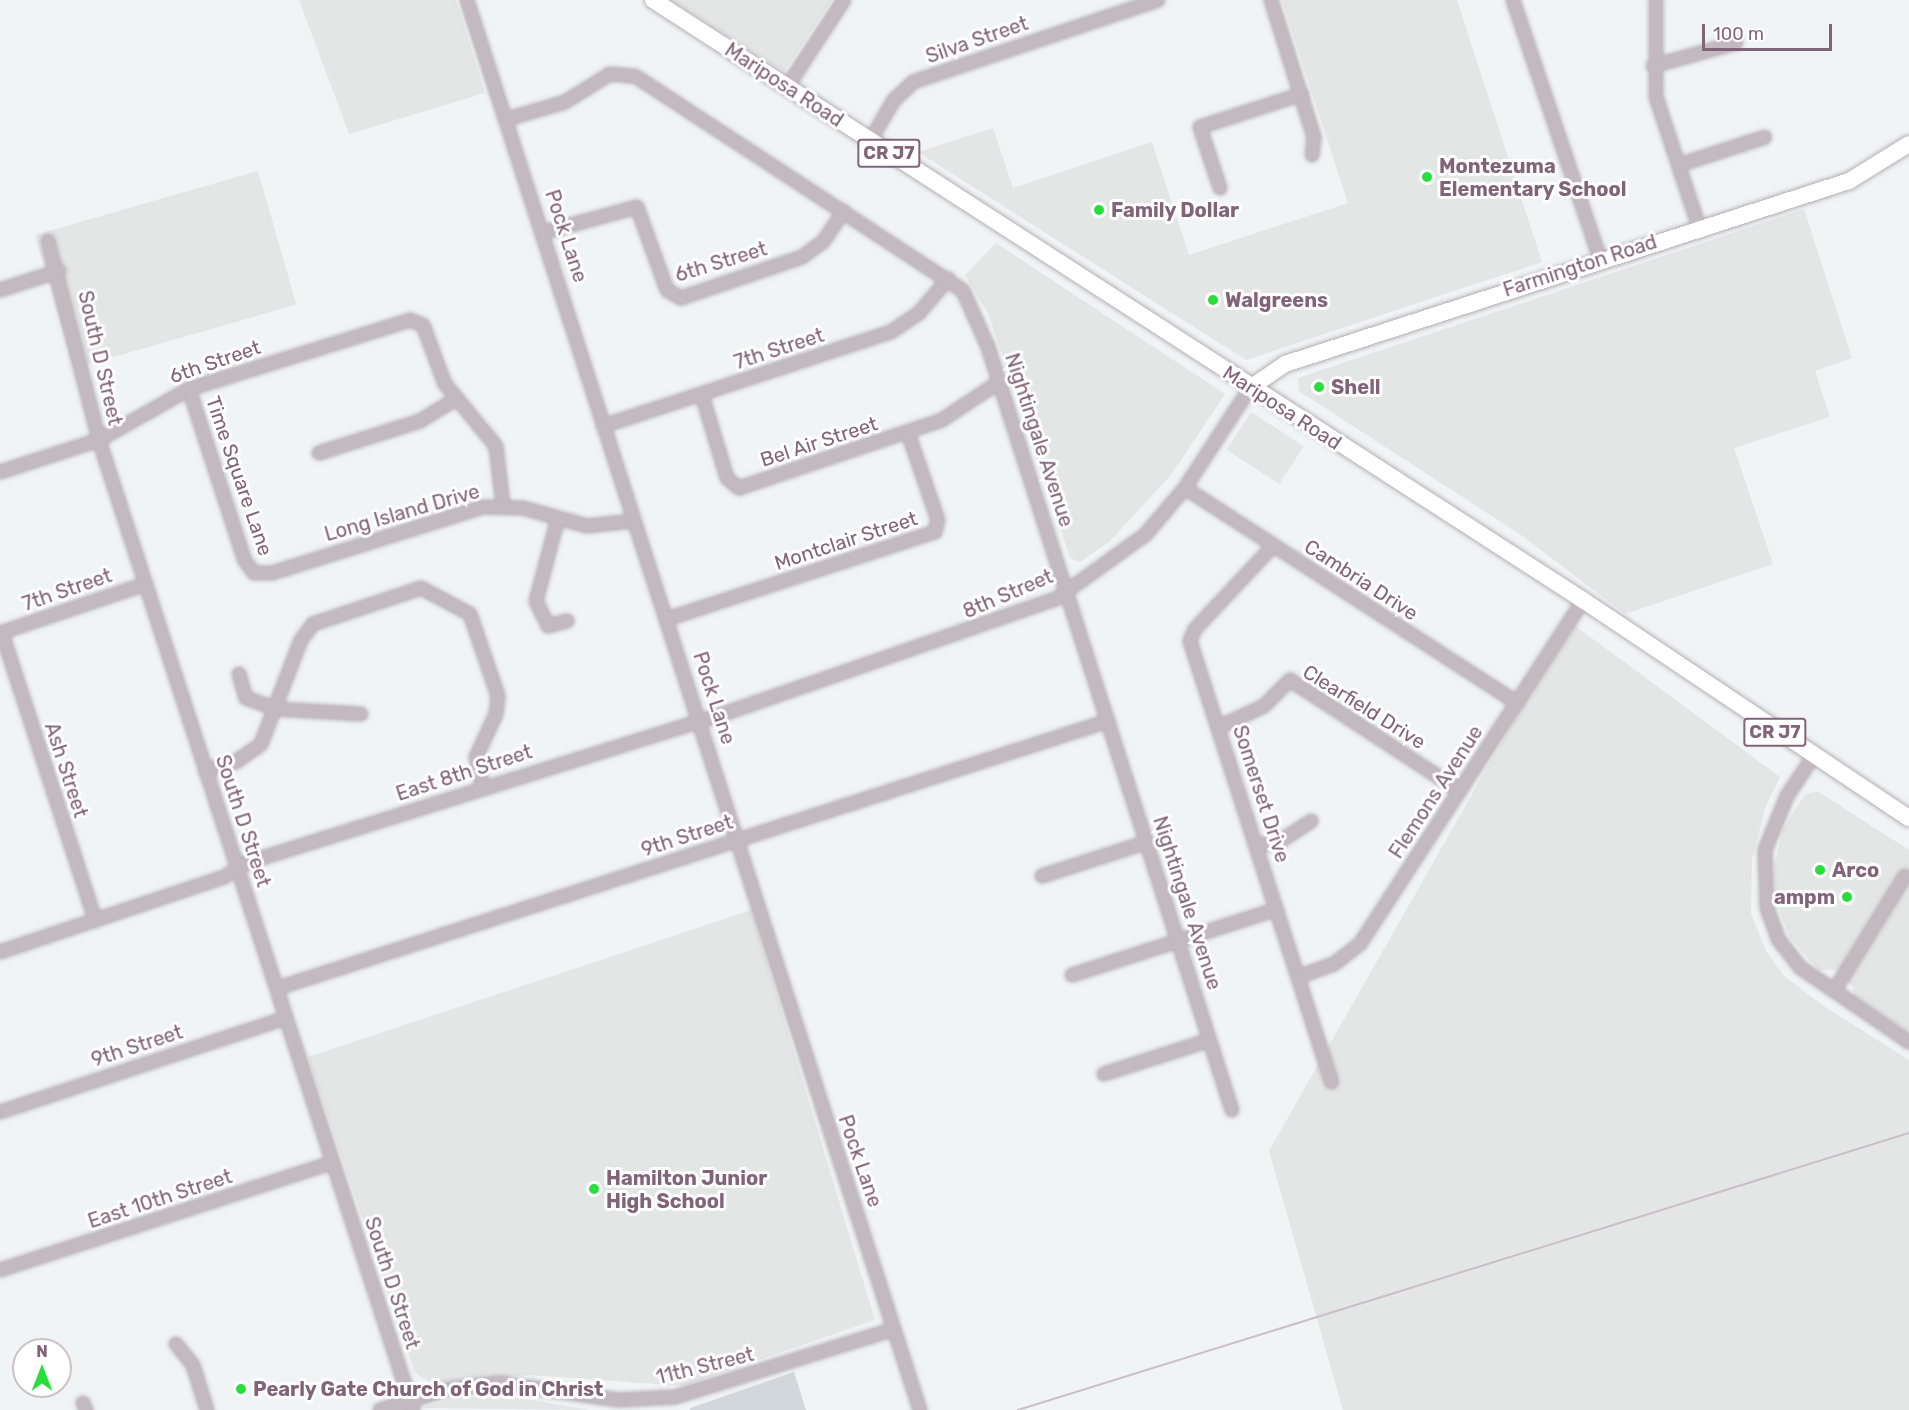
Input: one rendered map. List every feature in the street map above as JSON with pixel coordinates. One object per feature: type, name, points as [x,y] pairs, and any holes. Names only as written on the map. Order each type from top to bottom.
[{"type":"main road","name":"Mariposa Road","points":[[653,0],[1250,388],[1583,600],[1814,757],[1909,818]]},
{"type":"main road","name":"Farmington Road","points":[[1250,388],[1285,364],[1600,259],[1849,181],[1906,148]]},
{"type":"street","name":"Pock Lane","points":[[467,0],[545,232],[633,521],[701,720],[920,1410]]},
{"type":"street","points":[[787,87],[844,0]]},
{"type":"street","name":"Silva Street","points":[[870,141],[894,100],[913,82],[1158,0]]},
{"type":"street","points":[[1270,0],[1302,94],[1314,138],[1312,156]]},
{"type":"street","points":[[1513,0],[1600,259]]},
{"type":"street","points":[[1656,0],[1653,66],[1656,97],[1699,227]]},
{"type":"street","points":[[1653,66],[1736,43]]},
{"type":"street","name":"Nightingale Avenue","points":[[507,119],[565,102],[610,74],[630,74],[948,279],[971,304],[999,382],[1232,1110]]},
{"type":"street","points":[[1220,188],[1200,128],[1302,94]]},
{"type":"street","points":[[1678,165],[1765,137]]},
{"type":"street","name":"6th Street","points":[[545,232],[637,207],[667,290],[681,298],[802,257],[823,242],[844,211]]},
{"type":"street","name":"South D Street","points":[[48,241],[59,271],[99,440],[411,1405]]},
{"type":"street","points":[[0,290],[59,271]]},
{"type":"street","name":"7th Street","points":[[603,426],[891,332],[919,313],[948,279]]},
{"type":"street","name":"6th Street","points":[[0,472],[99,440],[189,389],[417,321],[456,399]]},
{"type":"street","name":"Bel Air Street","points":[[702,395],[728,478],[739,488],[942,420],[999,382]]},
{"type":"street","name":"8th Street","points":[[701,720],[999,622],[1066,591],[1125,553],[1185,488],[1250,388]]},
{"type":"street","name":"Time Square Lane","points":[[189,389],[245,561],[254,573]]},
{"type":"street","points":[[319,453],[420,421],[456,399],[496,446],[503,472],[503,506]]},
{"type":"street","name":"Montclair Street","points":[[667,619],[935,532],[937,516],[908,433]]},
{"type":"street","name":"Cambria Drive","points":[[1185,488],[1517,704]]},
{"type":"street","name":"Long Island Drive","points":[[254,573],[272,573],[466,510],[503,506],[603,527],[633,521]]},
{"type":"street","points":[[558,518],[536,600],[548,626],[567,621]]},
{"type":"street","name":"Somerset Drive","points":[[1274,546],[1190,637],[1332,1082]]},
{"type":"street","name":"7th Street","points":[[1,633],[146,584]]},
{"type":"street","points":[[205,771],[259,747],[276,709],[301,640],[313,624],[412,589],[431,591],[470,614],[498,696],[496,714],[476,756],[483,788]]},
{"type":"street","name":"Flemons Avenue","points":[[1298,977],[1334,964],[1360,944],[1583,600]]},
{"type":"street","name":"Ash Street","points":[[1,633],[95,920]]},
{"type":"street","points":[[239,674],[246,698],[276,709],[361,714]]},
{"type":"street","name":"Clearfield Drive","points":[[1218,727],[1264,706],[1290,680],[1460,791]]},
{"type":"street","name":"East 8th Street","points":[[0,952],[238,868],[701,720]]},
{"type":"street","name":"9th Street","points":[[278,988],[1108,721]]},
{"type":"street","points":[[1814,757],[1776,817],[1762,876],[1767,908],[1789,957],[1909,1042]]},
{"type":"street","points":[[1257,846],[1282,840],[1311,821]]},
{"type":"street","points":[[1042,876],[1147,842]]},
{"type":"street","points":[[1834,991],[1905,876]]},
{"type":"street","points":[[1072,975],[1277,909]]},
{"type":"street","name":"9th Street","points":[[0,1112],[286,1018]]},
{"type":"street","points":[[1104,1074],[1210,1040]]},
{"type":"street","name":"East 10th Street","points":[[0,1270],[332,1163]]},
{"type":"street","name":"11th Street","points":[[380,1410],[411,1405],[498,1383],[618,1400],[675,1397],[894,1329]]},
{"type":"street","points":[[176,1344],[193,1365],[207,1410]]},
{"type":"shaded area","points":[[299,0],[456,0],[485,93],[349,134]]},
{"type":"shaded area","points":[[670,0],[832,0],[784,72]]},
{"type":"shaded area","name":"Montezuma Elementary School","points":[[1282,0],[1457,0],[1542,262],[1246,360],[918,152],[993,128],[1013,188],[1152,142],[1189,255],[1348,203]]},
{"type":"shaded area","points":[[258,171],[296,305],[73,369],[35,235]]},
{"type":"shaded area","points":[[1804,209],[1852,358],[1815,371],[1830,417],[1734,448],[1773,564],[1625,614],[1521,535],[1299,391],[1298,378]]},
{"type":"shaded area","points":[[996,243],[1225,394],[1171,475],[1109,542],[1080,562],[1070,558],[989,315],[965,275]]},
{"type":"shaded area","points":[[1251,412],[1304,446],[1279,484],[1226,450]]},
{"type":"shaded area","points":[[1570,622],[1780,777],[1766,806],[1752,859],[1751,913],[1766,951],[1784,976],[1825,1007],[1909,1060],[1909,1410],[1343,1410],[1269,1151]]},
{"type":"shaded area","points":[[1817,791],[1909,850],[1909,1032],[1854,996],[1853,987],[1835,970],[1819,970],[1790,938],[1776,901],[1774,867],[1783,829],[1805,794]]},
{"type":"shaded area","name":"Hamilton Junior High School","points":[[751,910],[875,1320],[683,1386],[530,1375],[429,1382],[415,1373],[308,1057]]},
{"type":"shaded area","points":[[794,1372],[806,1410],[690,1410],[690,1408]]},
{"type":"shaded area","points":[[458,1397],[514,1397],[589,1410],[421,1408]]},
{"type":"waterway","points":[[1018,1410],[1909,1133]]},
{"type":"place","name":"Montezuma Elementary School","points":[[1427,177]]},
{"type":"place","name":"Family Dollar","points":[[1099,210]]},
{"type":"place","name":"Walgreens","points":[[1213,300]]},
{"type":"place","name":"Shell","points":[[1319,387]]},
{"type":"place","name":"Arco","points":[[1820,870]]},
{"type":"place","name":"ampm","points":[[1847,897]]},
{"type":"place","name":"Hamilton Junior High School","points":[[594,1189]]},
{"type":"place","name":"Pearly Gate Church of God in Christ","points":[[241,1389]]}]
